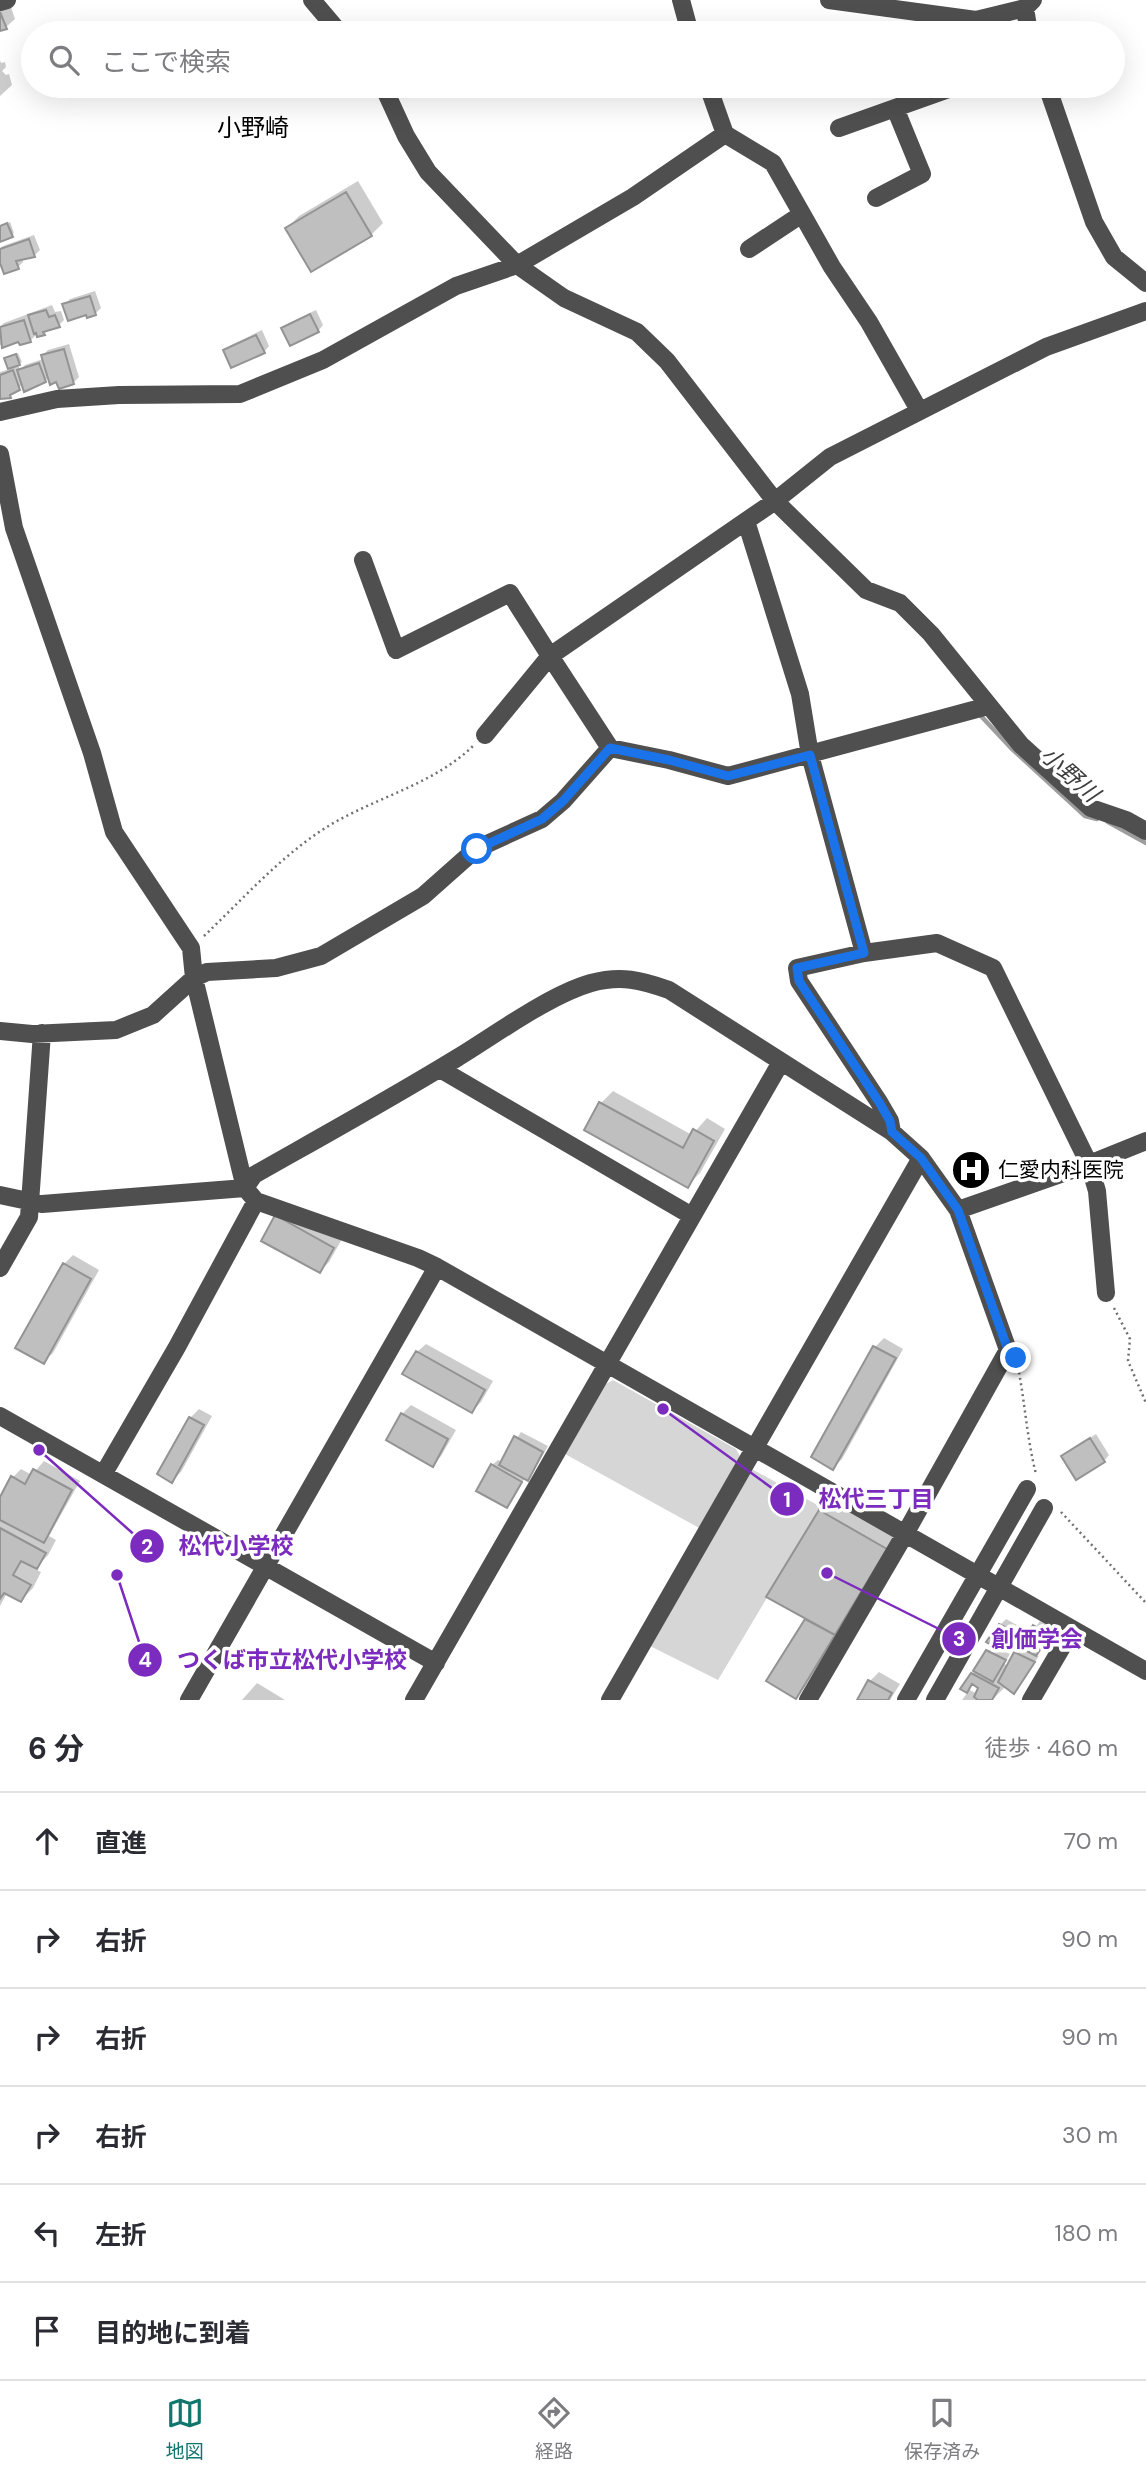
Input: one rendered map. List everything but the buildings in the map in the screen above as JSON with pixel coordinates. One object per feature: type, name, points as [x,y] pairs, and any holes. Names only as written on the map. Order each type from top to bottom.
[{"type":"street","points":[[0,2],[7,0]]},
{"type":"street","points":[[312,0],[330,21]]},
{"type":"street","points":[[681,0],[687,21]]},
{"type":"street","points":[[829,0],[976,20],[1029,4]]},
{"type":"street","points":[[389,98],[406,136],[428,172],[517,265],[564,298],[636,332],[667,361],[775,501],[866,590],[900,603],[931,634],[1021,745],[1091,808],[1126,820],[1146,831]]},
{"type":"street","points":[[712,98],[725,134],[773,163],[832,267],[869,322],[919,410]]},
{"type":"street","points":[[839,128],[923,98]]},
{"type":"street","points":[[1051,98],[1094,222],[1114,257],[1146,283]]},
{"type":"street","points":[[876,198],[922,174],[895,108]]},
{"type":"street","points":[[0,412],[57,399],[119,395],[240,394],[323,360],[456,286],[517,265],[633,197],[725,134]]},
{"type":"street","points":[[749,249],[802,214]]},
{"type":"street","points":[[485,735],[550,656],[775,501],[830,457],[1046,347],[1146,312]]},
{"type":"street","points":[[0,454],[14,528],[92,752],[114,832],[191,948],[194,978],[251,1194]]},
{"type":"street","points":[[746,521],[800,694],[810,755],[864,953]]},
{"type":"street","points":[[363,560],[396,650],[510,593],[610,748],[728,776],[988,706]]},
{"type":"street","points":[[0,1031],[42,1034],[116,1030],[153,1014],[194,978],[207,972],[276,968],[321,957],[423,896],[477,849],[542,819],[563,801],[610,748]]},
{"type":"street","points":[[892,1132],[885,1111],[799,981],[797,968],[864,953],[937,943],[993,968],[1089,1164],[1097,1191],[1106,1293]]},
{"type":"street","points":[[104,1473],[177,1347],[251,1194],[254,1175],[440,1069],[566,992],[615,979],[639,980],[669,990],[892,1132],[921,1158],[958,1210],[1008,1350],[808,1700]]},
{"type":"street","points":[[0,1268],[29,1217],[42,1034]]},
{"type":"street","points":[[414,1700],[781,1062]]},
{"type":"street","points":[[440,1069],[692,1216]]},
{"type":"street","points":[[958,1210],[1146,1141]]},
{"type":"street","points":[[610,1700],[921,1158]]},
{"type":"street","points":[[0,1195],[42,1204],[251,1194],[418,1258],[1146,1671]]},
{"type":"street","points":[[188,1700],[437,1267]]},
{"type":"street","points":[[0,1416],[436,1663]]},
{"type":"street","points":[[906,1700],[1032,1482]]},
{"type":"street","points":[[934,1700],[999,1587],[1052,1510]]},
{"type":"street","points":[[1031,1700],[1072,1630]]},
{"type":"path","points":[[191,948],[298,848],[337,821],[438,772],[461,758],[485,735]]},
{"type":"path","points":[[1106,1293],[1130,1339],[1128,1361],[1146,1403]]},
{"type":"path","points":[[1008,1350],[1016,1358],[1026,1406],[1032,1482]]},
{"type":"path","points":[[1052,1510],[1146,1603]]},
{"type":"shaded area","points":[[613,1380],[736,1449],[741,1458],[701,1529],[565,1454],[606,1384]]},
{"type":"shaded area","points":[[750,1468],[821,1507],[718,1680],[648,1645]]},
{"type":"waterway","name":"小野川","points":[[981,716],[1011,748],[1085,816],[1097,819]]},
{"type":"waterway","name":"小野川","points":[[1108,822],[1146,843]]},
{"type":"place","name":"仁愛内科医院","points":[[971,1170]]},
{"type":"place","name":"松代三丁目","points":[[663,1409]]},
{"type":"place","name":"松代小学校","points":[[39,1450]]},
{"type":"place","name":"創価学会","points":[[827,1573]]},
{"type":"place","name":"つくば市立松代小学校","points":[[117,1575]]},
{"type":"district","name":"小野崎","points":[[253,128]]},
{"type":"route","points":[[477,849],[542,819],[563,801],[610,748],[728,776],[810,755],[864,953],[797,968],[799,981],[879,1102],[890,1121],[892,1132],[921,1158],[958,1210],[1008,1350],[1016,1358]]}]
